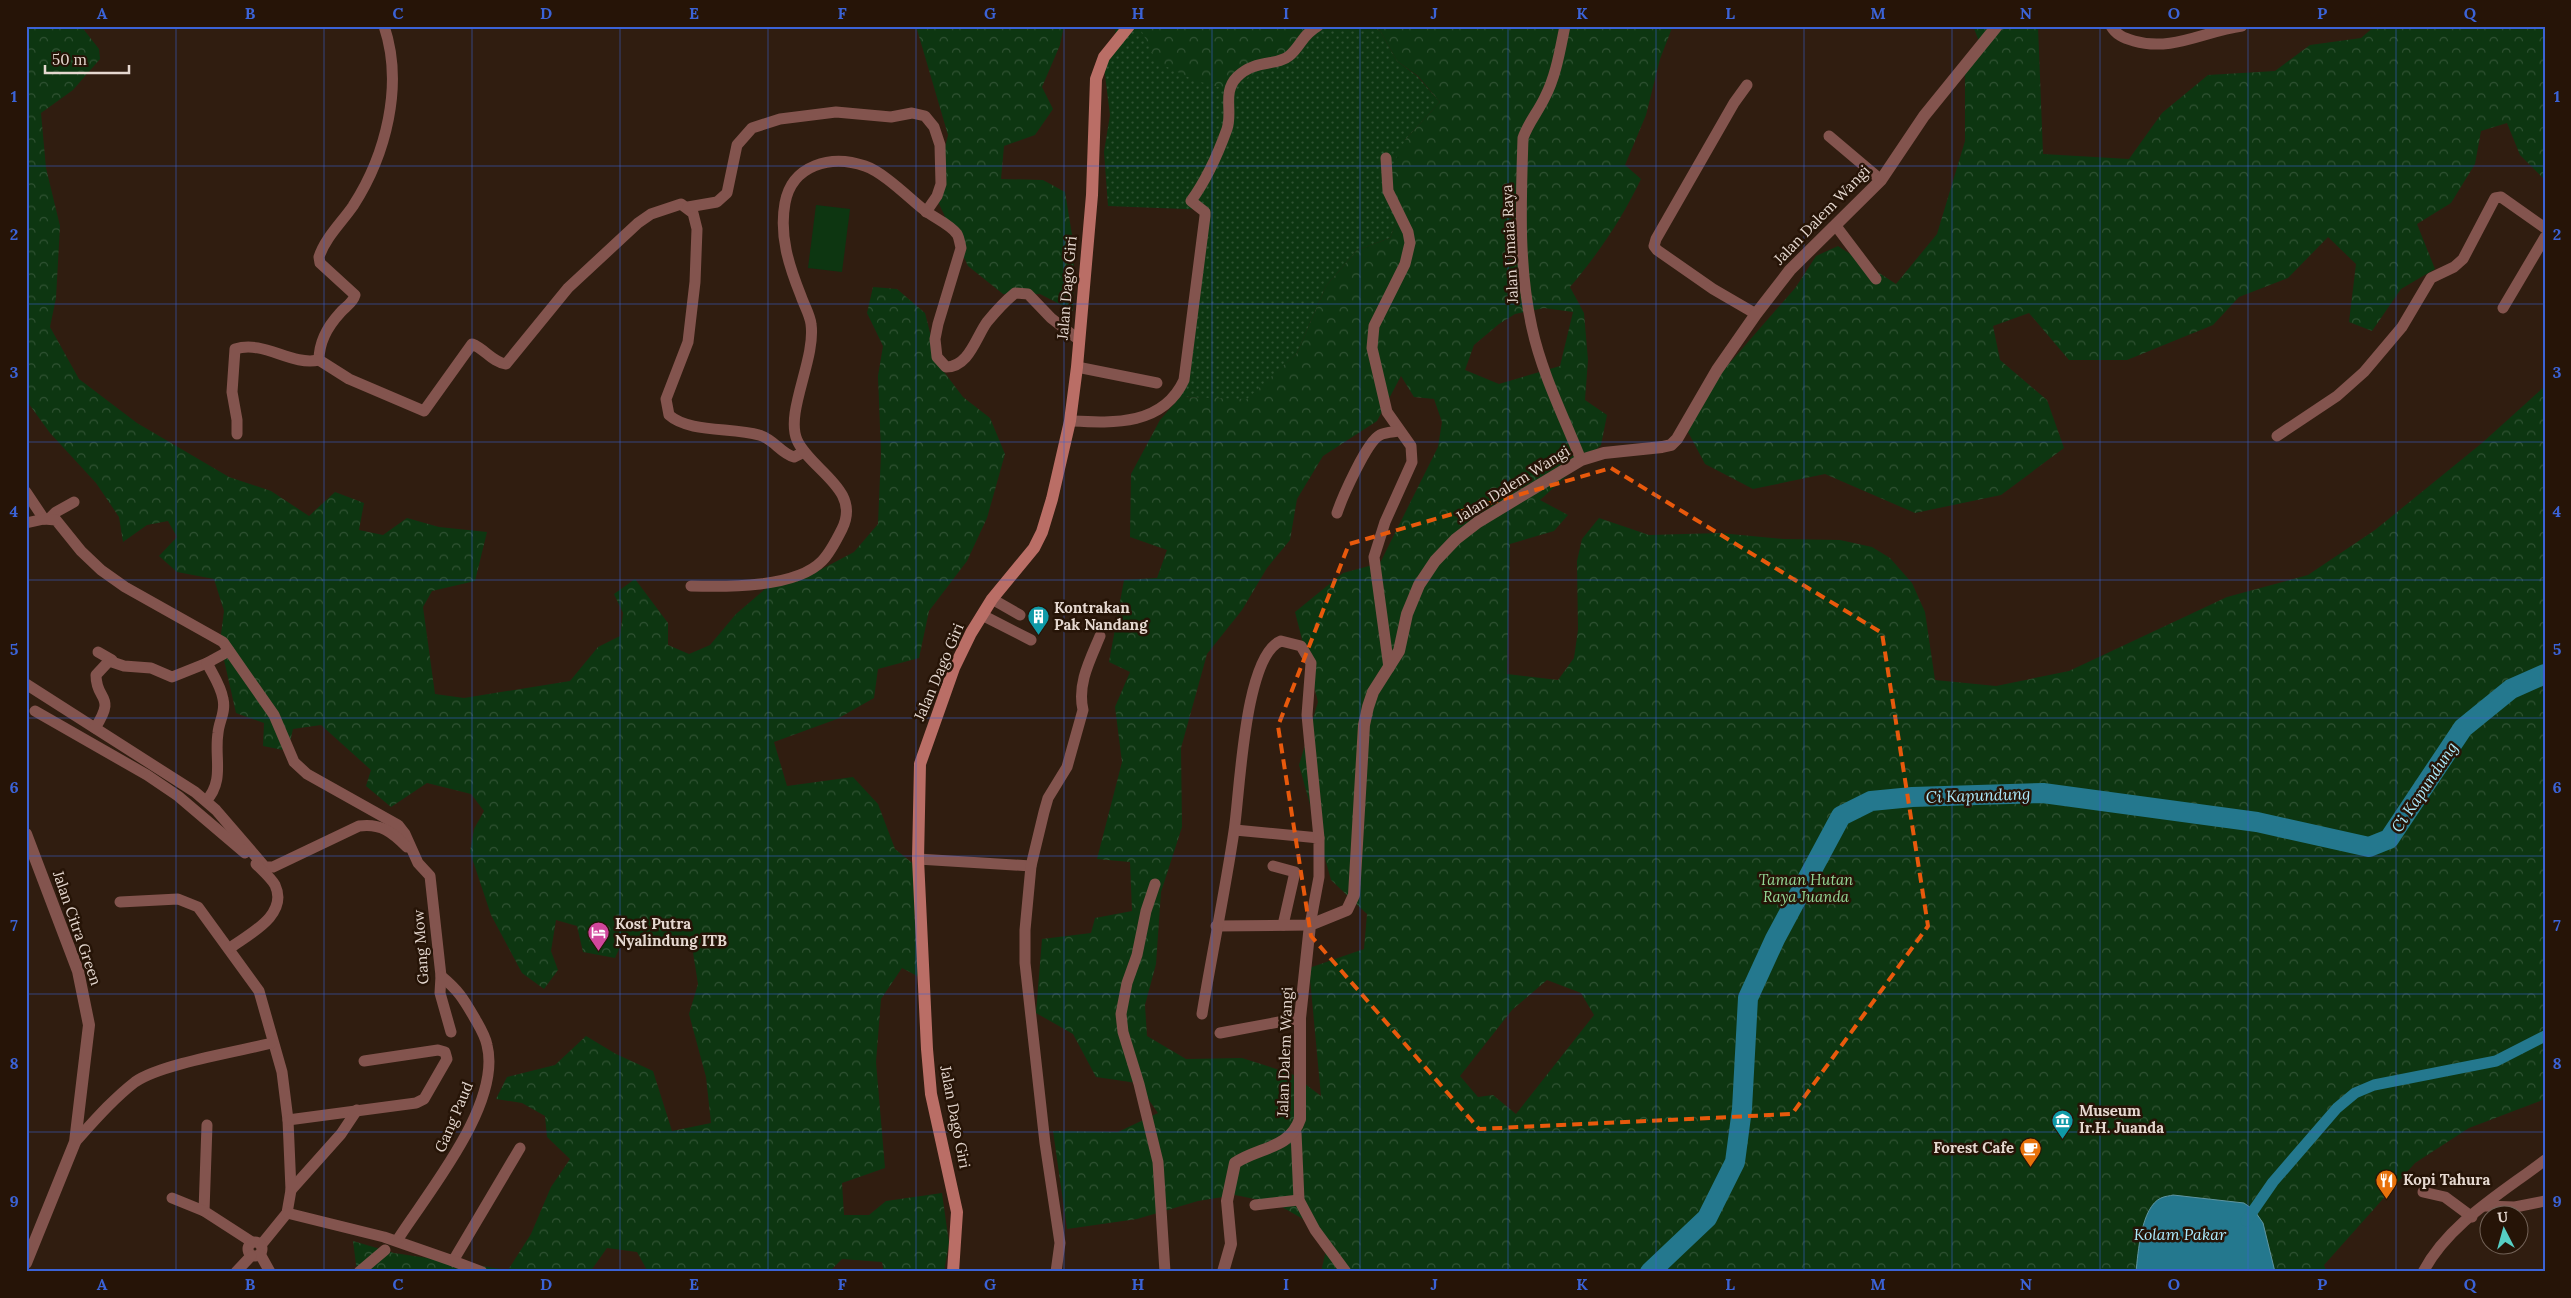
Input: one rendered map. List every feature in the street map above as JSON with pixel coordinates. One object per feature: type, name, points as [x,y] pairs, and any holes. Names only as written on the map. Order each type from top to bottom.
[{"type":"main road","name":"Jalan Dago Giri","points":[[953,1272],[957,1212],[931,1094],[921,942],[918,859],[920,764],[954,668],[992,599],[1028,555],[1042,532],[1070,421],[1077,367],[1092,195],[1096,79],[1104,57],[1129,26]]},
{"type":"street","points":[[319,360],[324,334],[339,314],[354,300],[355,295],[320,263],[319,257],[364,187],[384,131],[394,91],[388,40],[384,26]]},
{"type":"street","points":[[1070,421],[1108,422],[1140,418],[1161,409],[1177,395],[1184,380],[1205,216],[1205,212],[1191,201],[1204,182],[1228,126],[1230,89],[1235,79],[1246,69],[1289,57],[1307,32],[1318,26]]},
{"type":"street","name":"Jalan Umaia Raya","points":[[1565,26],[1555,71],[1546,97],[1526,126],[1522,138],[1520,217],[1525,293],[1532,329],[1540,358],[1581,460]]},
{"type":"street","name":"Jalan Dalem Wangi","points":[[1223,1272],[1230,1244],[1227,1201],[1235,1163],[1245,1156],[1274,1146],[1296,1132],[1300,1120],[1300,1018],[1310,925],[1347,910],[1354,895],[1364,725],[1373,692],[1399,651],[1407,614],[1419,585],[1456,539],[1478,522],[1581,460],[1604,453],[1671,444],[1677,439],[1717,370],[1756,314],[1790,270],[1880,180],[1924,116],[1997,26]]},
{"type":"street","points":[[2111,26],[2122,37],[2160,45],[2185,42],[2242,26]]},
{"type":"street","points":[[1747,85],[1734,103],[1656,239],[1654,246],[1713,289],[1756,314]]},
{"type":"street","points":[[688,207],[717,202],[727,193],[738,145],[752,128],[780,119],[836,112],[891,117],[912,112],[924,116],[934,127],[940,145],[941,184],[937,196],[926,212]]},
{"type":"street","points":[[1829,136],[1880,180]]},
{"type":"street","points":[[1386,158],[1388,190],[1408,232],[1410,243],[1405,264],[1374,326],[1372,348],[1387,412],[1411,446],[1412,462],[1385,522],[1374,557],[1389,668]]},
{"type":"street","points":[[691,586],[740,587],[806,573],[822,561],[843,527],[845,504],[837,485],[804,452],[796,438],[794,420],[811,350],[811,324],[789,266],[784,242],[783,221],[789,188],[799,175],[814,164],[828,161],[866,166],[907,194],[926,212],[957,234],[961,248],[936,331],[936,357],[941,363],[952,367],[966,358],[990,318],[1000,305],[1015,293],[1028,294],[1051,318],[1080,340]]},
{"type":"street","points":[[2278,436],[2338,396],[2364,372],[2402,327],[2431,278],[2454,267],[2463,259],[2495,198],[2501,197],[2545,228]]},
{"type":"street","points":[[237,434],[237,420],[232,392],[235,349],[243,347],[262,348],[300,361],[319,360],[349,379],[424,411],[472,344],[479,347],[497,363],[506,364],[568,288],[638,223],[651,214],[681,204],[688,207],[693,213],[697,229],[695,282],[688,342],[666,399],[669,416],[686,424],[760,435],[775,442],[786,455],[794,457],[804,452]]},
{"type":"street","points":[[1836,226],[1876,278]]},
{"type":"street","points":[[2503,308],[2545,237]]},
{"type":"street","points":[[1077,367],[1157,383]]},
{"type":"street","points":[[1337,513],[1344,492],[1368,449],[1379,435],[1399,431]]},
{"type":"street","points":[[26,492],[47,519],[60,523],[81,551],[101,570],[126,587],[216,637],[229,651],[274,715],[294,762],[319,782],[391,820],[405,834],[416,859]]},
{"type":"street","points":[[26,524],[47,519],[74,502]]},
{"type":"street","points":[[992,599],[1020,615]]},
{"type":"street","points":[[982,615],[1031,640]]},
{"type":"street","points":[[1056,1272],[1060,1243],[1045,1144],[1025,963],[1025,930],[1031,866],[1048,798],[1067,767],[1083,710],[1081,705],[1084,675],[1100,636]]},
{"type":"street","points":[[1202,1014],[1216,926],[1235,830],[1243,740],[1251,701],[1267,650],[1274,643],[1288,641],[1301,646],[1310,663],[1306,715],[1319,838],[1319,876],[1310,925],[1216,926]]},
{"type":"street","points":[[98,652],[124,666],[152,668],[172,676],[207,663],[229,651]]},
{"type":"street","points":[[95,728],[105,712],[106,706],[96,675],[107,662],[112,660]]},
{"type":"street","points":[[206,801],[216,786],[219,776],[217,736],[224,704],[220,688],[207,663]]},
{"type":"street","points":[[26,684],[206,801],[259,861],[270,868],[346,830],[371,824],[391,831],[416,859]]},
{"type":"street","points":[[35,711],[147,775],[178,796],[252,859],[275,885],[276,909],[273,915],[230,948]]},
{"type":"street","points":[[1235,830],[1319,838]]},
{"type":"street","name":"Jalan Citra Green","points":[[26,834],[78,971],[89,1025],[88,1048],[76,1142],[26,1263]]},
{"type":"street","name":"Gang Mow","points":[[416,859],[430,876],[441,976],[440,993],[451,1032]]},
{"type":"street","points":[[918,859],[1031,866]]},
{"type":"street","points":[[1273,866],[1295,872],[1283,925]]},
{"type":"street","points":[[1154,884],[1146,910],[1137,955],[1127,983],[1121,1014],[1123,1032],[1139,1084],[1158,1162],[1165,1272]]},
{"type":"street","points":[[120,902],[169,899],[185,901],[198,907],[230,948],[259,991],[272,1043],[282,1072],[288,1120],[291,1190],[287,1212],[236,1272]]},
{"type":"street","name":"Gang Paud","points":[[359,1272],[390,1242],[449,1166],[484,1090],[488,1066],[484,1037],[458,990],[441,976]]},
{"type":"street","points":[[1220,1033],[1300,1018]]},
{"type":"street","points":[[76,1142],[112,1102],[137,1080],[157,1071],[272,1043]]},
{"type":"street","points":[[288,1120],[416,1103],[424,1099],[447,1059],[445,1052],[438,1050],[364,1062]]},
{"type":"street","points":[[291,1190],[342,1134],[357,1110]]},
{"type":"street","points":[[204,1211],[207,1125]]},
{"type":"street","points":[[1296,1132],[1299,1200],[1315,1230],[1346,1272]]},
{"type":"street","points":[[454,1260],[520,1148]]},
{"type":"street","points":[[2485,1206],[2545,1160]]},
{"type":"street","points":[[2424,1192],[2453,1201],[2472,1217]]},
{"type":"street","points":[[172,1198],[204,1211],[256,1249],[270,1272]]},
{"type":"street","points":[[1255,1205],[1299,1200]]},
{"type":"street","points":[[2520,1206],[2545,1201]]},
{"type":"street","points":[[287,1212],[454,1260],[482,1272]]},
{"type":"street","points":[[2423,1272],[2439,1248],[2461,1224],[2478,1212]]},
{"type":"highlighted area","points":[[1611,468],[1882,633],[1928,926],[1792,1114],[1479,1129],[1311,936],[1278,726],[1349,544]]},
{"type":"green space","points":[[26,26],[81,26],[99,49],[100,59],[73,90],[41,113],[46,168],[60,226],[56,298],[50,327],[79,379],[137,423],[229,477],[271,491],[309,516],[335,492],[364,503],[359,530],[383,535],[407,518],[439,527],[487,532],[475,581],[432,591],[423,607],[435,694],[464,698],[570,681],[598,647],[620,636],[623,613],[614,594],[635,579],[668,623],[668,645],[689,654],[710,645],[736,614],[772,583],[820,570],[854,552],[878,524],[881,453],[878,376],[883,346],[867,313],[873,287],[897,289],[925,313],[938,364],[963,397],[990,418],[1005,454],[987,518],[967,561],[929,611],[919,658],[878,669],[874,698],[837,719],[774,742],[787,786],[853,777],[878,804],[895,849],[916,866],[921,978],[902,968],[881,999],[876,1062],[885,1168],[842,1183],[844,1215],[869,1215],[886,1201],[942,1193],[949,1243],[944,1272],[884,1272],[882,1262],[842,1259],[829,1272],[648,1272],[637,1252],[607,1248],[590,1272],[357,1272],[353,1241],[394,1253],[508,1270],[531,1234],[551,1187],[570,1159],[547,1137],[545,1116],[522,1103],[496,1099],[507,1077],[555,1065],[586,1036],[616,1054],[653,1071],[672,1131],[711,1123],[706,1077],[689,1014],[698,984],[692,946],[668,935],[641,944],[623,941],[615,958],[583,952],[577,926],[556,920],[551,951],[558,970],[544,989],[522,973],[491,915],[470,852],[474,829],[484,811],[471,794],[427,783],[391,807],[366,786],[371,770],[321,725],[293,729],[288,751],[263,746],[264,723],[236,713],[220,642],[224,611],[214,579],[177,572],[159,556],[177,537],[168,521],[147,525],[123,542],[119,517],[96,483],[50,433],[26,400]]},
{"type":"green space","points":[[916,26],[1064,26],[1060,45],[1042,87],[1053,109],[1035,135],[1004,146],[1001,179],[1043,180],[1065,192],[1074,247],[1073,311],[1040,294],[1003,294],[968,266],[934,193],[948,135]]},
{"type":"green space","points":[[1116,26],[1139,26],[1138,28],[1277,57],[1325,26],[1372,26],[1381,32],[1397,61],[1417,76],[1440,102],[1405,140],[1398,218],[1390,238],[1357,250],[1326,286],[1297,353],[1247,400],[1180,397],[1210,210],[1108,206],[1104,152],[1110,115],[1104,67],[1114,43]]},
{"type":"green space","points":[[1139,26],[1325,26],[1229,90],[1194,80],[1157,62]]},
{"type":"green space","name":"Taman Hutan Raya Juanda","points":[[1372,26],[1670,26],[1672,28],[1660,59],[1646,115],[1625,165],[1641,179],[1609,236],[1570,287],[1584,313],[1588,360],[1585,400],[1607,415],[1601,445],[1540,500],[1568,515],[1554,531],[1510,544],[1507,674],[1558,680],[1574,658],[1578,630],[1577,561],[1582,539],[1599,518],[1649,535],[1720,533],[1784,539],[1840,540],[1872,547],[1890,558],[1912,583],[1925,612],[1935,680],[1996,686],[2069,671],[2227,597],[2308,575],[2375,530],[2482,443],[2545,386],[2545,1099],[2469,1128],[2415,1163],[2324,1265],[2327,1272],[2275,1272],[2263,1223],[2173,1195],[2162,1199],[2148,1215],[2141,1237],[2136,1272],[1321,1272],[1326,1250],[1310,1223],[1275,1203],[1235,1195],[1198,1201],[1137,1219],[1067,1229],[1053,1131],[1118,1132],[1158,1113],[1137,1083],[1096,1077],[1073,1034],[1036,1013],[1042,939],[1091,933],[1095,918],[1132,911],[1130,862],[1097,859],[1122,762],[1115,707],[1130,672],[1109,662],[1124,580],[1157,578],[1167,550],[1130,537],[1131,474],[1160,420],[1180,397],[1247,399],[1297,353],[1326,286],[1357,250],[1390,238],[1398,218],[1384,184],[1405,140],[1440,102],[1418,76],[1397,61],[1381,32]],"holes":[[[1544,308],[1573,312],[1560,366],[1499,384],[1465,370],[1474,345],[1499,324],[1515,314]],[[1401,376],[1414,397],[1434,399],[1442,422],[1438,447],[1380,563],[1343,573],[1295,612],[1318,702],[1299,765],[1331,880],[1367,914],[1364,949],[1309,968],[1321,1096],[1292,1074],[1242,1058],[1186,1059],[1147,1036],[1145,1005],[1156,964],[1161,892],[1182,827],[1181,748],[1207,654],[1242,610],[1267,568],[1290,540],[1297,499],[1323,456],[1377,421]],[[1547,980],[1581,993],[1594,1015],[1516,1114],[1493,1095],[1478,1097],[1460,1076],[1512,1010]]]},
{"type":"green space","points":[[1973,26],[2038,26],[2043,154],[2129,159],[2162,113],[2208,75],[2275,71],[2310,45],[2361,38],[2375,26],[2545,26],[2545,180],[2520,155],[2507,123],[2481,131],[2475,164],[2451,203],[2417,224],[2435,269],[2401,289],[2372,331],[2349,322],[2356,264],[2328,237],[2288,278],[2239,297],[2213,325],[2127,360],[2069,360],[2029,313],[1993,326],[2000,360],[2047,400],[2064,448],[2001,495],[1915,513],[1825,474],[1753,489],[1705,464],[1688,432],[1714,381],[1796,287],[1816,256],[1838,246],[1896,284],[1937,234],[1965,141],[1965,69],[1980,44]]},
{"type":"green space","points":[[816,205],[850,209],[842,272],[808,268]]},
{"type":"water","name":"Kolam Pakar","points":[[2173,1195],[2244,1203],[2254,1210],[2263,1223],[2275,1272],[2136,1272],[2142,1231],[2149,1211],[2154,1203],[2161,1198]]},
{"type":"waterway","name":"Ci Kapundung","points":[[1650,1272],[1707,1218],[1735,1162],[1742,1109],[1748,998],[1775,939],[1841,816],[1871,801],[1912,797],[2043,793],[2257,822],[2369,847],[2389,839],[2463,728],[2511,689],[2545,674]]},
{"type":"waterway","points":[[2246,1221],[2273,1182],[2337,1108],[2355,1093],[2374,1085],[2496,1061],[2545,1036]]},
{"type":"waterway","points":[[1658,1265],[1663,1272]]},
{"type":"place","name":"Kontrakan Pak Nandang","points":[[1038,636]]},
{"type":"place","name":"Kost Putra Nyalindung ITB","points":[[599,952]]},
{"type":"place","name":"Museum Ir.H. Juanda","points":[[2063,1139]]},
{"type":"place","name":"Forest Cafe","points":[[2030,1167]]},
{"type":"place","name":"Kopi Tahura","points":[[2387,1199]]}]
